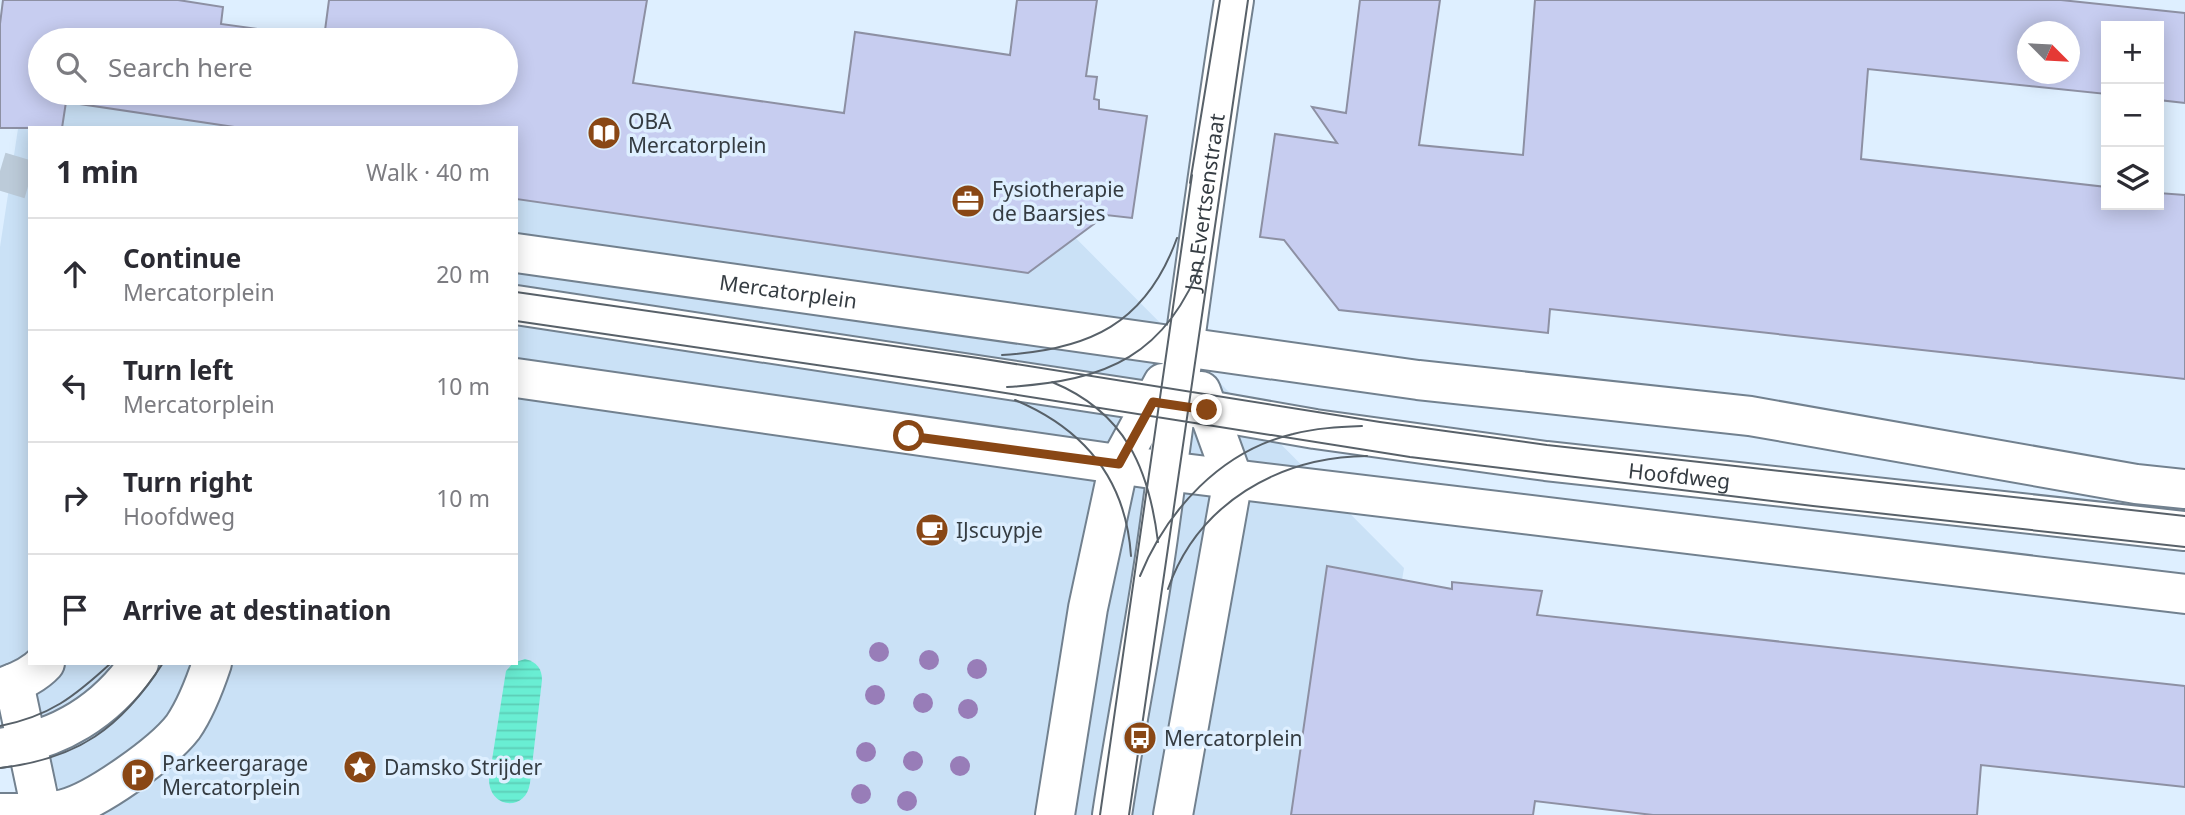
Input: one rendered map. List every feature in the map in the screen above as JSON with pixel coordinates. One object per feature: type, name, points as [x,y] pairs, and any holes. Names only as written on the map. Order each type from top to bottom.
[{"type":"street","name":"Jan Evertsenstraat","points":[[1190,348],[1234,0]]},
{"type":"street","name":"Mercatorplein","points":[[518,253],[1190,348]]},
{"type":"street","points":[[518,304],[1178,406],[1233,479],[1173,815]]},
{"type":"street","points":[[1055,815],[1088,608],[1119,464],[1178,406],[1194,369],[1190,348]]},
{"type":"street","points":[[1112,815],[1158,538],[1166,471],[1190,348]]},
{"type":"street","points":[[1190,348],[1418,380],[1750,416],[2122,481],[2185,489]]},
{"type":"street","points":[[518,378],[1166,471],[2185,594]]},
{"type":"street","name":"Hoofdweg","points":[[1178,406],[1315,429],[1546,461],[2185,531]]},
{"type":"street","points":[[13,746],[65,729],[95,710],[123,686],[138,665]]},
{"type":"street","points":[[0,813],[41,814],[66,808],[98,793],[147,761],[182,727],[211,665]]},
{"type":"street","points":[[20,678],[13,746],[41,814]]},
{"type":"shaded area","name":"Mercatorplein","points":[[28,63],[28,105],[454,105],[1015,177],[1404,568],[1363,815],[74,815],[0,682],[0,247]]},
{"type":"shaded area","points":[[525,659],[533,662],[541,672],[542,680],[530,783],[522,799],[508,803],[495,796],[489,779],[506,671],[511,665],[518,665],[518,661]]},
{"type":"building","points":[[3,0],[178,0],[223,7],[221,24],[250,28],[28,28],[28,105],[66,105],[62,126],[0,128],[0,24]]},
{"type":"building","points":[[329,0],[647,0],[633,83],[844,113],[855,32],[1010,55],[1017,0],[1097,0],[1086,76],[1097,77],[1094,99],[1099,100],[1099,109],[1147,116],[1132,218],[1106,215],[1028,273],[518,199],[518,126],[228,126],[86,105],[518,105],[518,28],[325,28]]},
{"type":"building","points":[[1360,0],[1440,0],[1419,145],[1523,155],[1535,0],[2061,0],[2185,13],[2185,103],[2164,101],[2164,21],[2101,21],[2101,93],[1868,69],[1861,159],[2101,186],[2101,210],[2164,210],[2164,193],[2185,195],[2185,379],[1550,309],[1548,333],[1339,310],[1284,240],[1260,237],[1275,134],[1337,143],[1312,107],[1346,113]]},
{"type":"building","points":[[1327,566],[1452,589],[1452,582],[1542,591],[1537,615],[2185,686],[2185,787],[1981,765],[1977,815],[1653,815],[1535,801],[1533,815],[1291,815]]},
{"type":"tunnel","points":[[0,171],[28,179]]},
{"type":"tram line","points":[[1190,183],[1220,0]]},
{"type":"tram line","points":[[1129,815],[1248,0]]},
{"type":"tram line","points":[[1100,815],[1192,175]]},
{"type":"tram line","points":[[1002,355],[1062,347],[1110,327],[1131,311],[1149,292],[1164,268],[1177,238]]},
{"type":"tram line","points":[[1007,387],[1075,378],[1104,369],[1129,357],[1152,340],[1171,318],[1189,291],[1204,257]]},
{"type":"tram line","points":[[518,292],[978,358],[1380,422],[1547,445],[2185,516]]},
{"type":"tram line","points":[[518,321],[974,388],[1410,457],[1813,506],[2185,547]]},
{"type":"tram line","points":[[1052,382],[1077,394],[1098,409],[1115,426],[1129,446],[1148,490],[1158,542]]},
{"type":"tram line","points":[[1015,400],[1062,426],[1097,460],[1120,504],[1131,556]]},
{"type":"tram line","points":[[1140,576],[1165,528],[1181,507],[1220,469],[1267,442],[1293,434],[1362,426]]},
{"type":"tram line","points":[[1168,589],[1199,532],[1221,509],[1246,491],[1273,476],[1303,465],[1334,458],[1367,456]]},
{"type":"tram line","points":[[0,726],[33,717],[60,704],[109,665]]},
{"type":"tram line","points":[[0,768],[52,757],[95,736],[131,706],[162,665]]},
{"type":"place","name":"OBA Mercatorplein","points":[[604,133]]},
{"type":"place","name":"Fysiotherapie de Baarsjes","points":[[968,201]]},
{"type":"place","name":"IJscuypje","points":[[932,530]]},
{"type":"place","name":"Mercatorplein","points":[[1140,738]]},
{"type":"place","name":"Damsko Strijder","points":[[360,767]]},
{"type":"place","name":"Parkeergarage Mercatorplein","points":[[138,775]]},
{"type":"route","points":[[909,436],[1119,464],[1153,402],[1207,410]]}]
